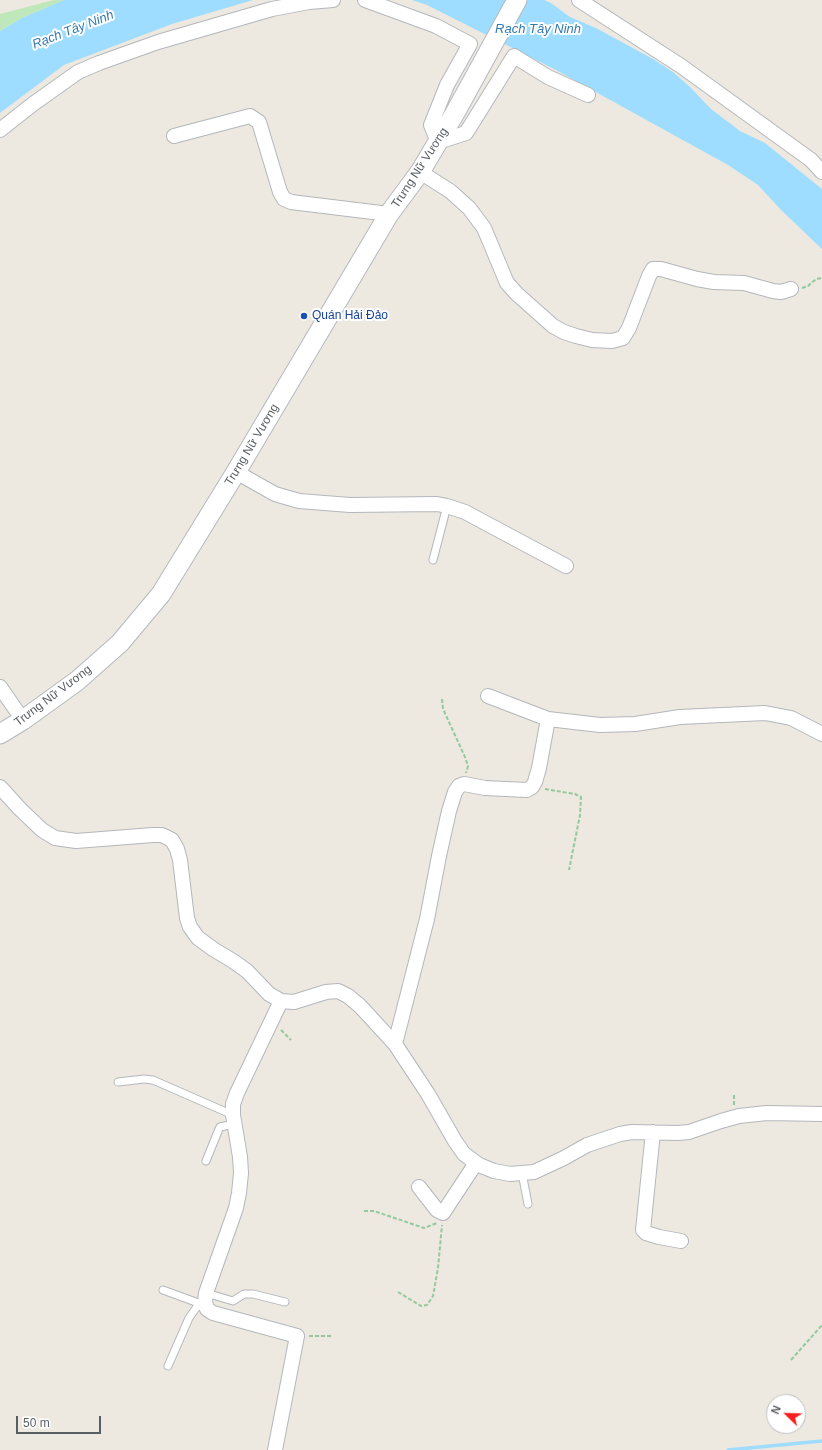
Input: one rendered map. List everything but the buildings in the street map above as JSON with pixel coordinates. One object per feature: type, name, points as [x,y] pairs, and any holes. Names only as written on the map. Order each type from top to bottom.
[{"type":"main road","name":"Trưng Nữ Vương","points":[[0,734],[23,720],[77,681],[120,643],[161,594],[236,472],[389,214],[420,172],[438,142],[517,0]]},
{"type":"street","points":[[0,130],[78,72],[99,63],[158,42],[272,9],[309,2],[333,0]]},
{"type":"street","points":[[365,0],[436,26],[470,44],[447,85],[431,125],[438,142],[466,133],[514,56],[548,77],[588,95]]},
{"type":"street","points":[[579,0],[681,66],[811,160],[822,172]]},
{"type":"street","points":[[174,136],[250,116],[259,122],[280,192],[284,199],[291,202],[389,214]]},
{"type":"street","points":[[420,172],[450,191],[469,208],[484,228],[507,283],[534,310],[553,326],[564,332],[592,340],[612,342],[623,338],[629,328],[653,269],[661,269],[702,280],[744,283],[773,291],[780,292],[792,289]]},
{"type":"street","points":[[236,472],[275,494],[299,501],[350,505],[436,504],[447,506],[465,512],[566,566]]},
{"type":"street","points":[[0,687],[23,720]]},
{"type":"street","points":[[488,696],[548,719],[600,725],[635,724],[680,717],[765,713],[791,718],[822,734]]},
{"type":"street","points":[[395,1044],[427,920],[449,810],[458,786],[464,784],[485,788],[527,790],[532,787],[540,768],[548,719]]},
{"type":"street","points":[[0,787],[42,830],[55,838],[76,841],[153,834],[162,835],[172,840],[177,849],[180,860],[187,918],[190,927],[198,938],[242,968],[269,994],[281,1002],[294,1002],[326,992],[338,992],[348,996],[360,1006],[395,1044],[428,1094],[464,1154],[476,1163],[494,1171],[510,1174],[534,1172],[587,1145],[609,1136],[632,1132],[678,1134],[689,1132],[721,1120],[739,1116],[775,1113],[822,1114]]},
{"type":"street","points":[[275,1450],[297,1336],[213,1313],[207,1309],[204,1300],[236,1208],[239,1193],[241,1173],[240,1157],[233,1119],[233,1104],[281,1002]]},
{"type":"street","points":[[653,1132],[643,1230],[646,1233],[659,1237],[681,1241]]},
{"type":"street","points":[[418,1187],[437,1210],[443,1213],[476,1163]]},
{"type":"lane","points":[[433,560],[447,506]]},
{"type":"lane","points":[[118,1082],[144,1079],[153,1080],[233,1119]]},
{"type":"lane","points":[[206,1161],[219,1128],[233,1119]]},
{"type":"lane","points":[[522,1173],[528,1204]]},
{"type":"lane","points":[[163,1290],[204,1300],[233,1301],[244,1294],[253,1294],[286,1302]]},
{"type":"lane","points":[[168,1366],[189,1318],[204,1300]]},
{"type":"path","points":[[792,289],[808,286],[816,280],[822,278]]},
{"type":"path","points":[[442,699],[443,709],[466,757],[468,766],[464,784]]},
{"type":"path","points":[[532,787],[581,796],[580,815],[569,870]]},
{"type":"path","points":[[364,1211],[374,1211],[424,1228],[442,1222],[438,1268],[433,1296],[427,1305],[421,1306],[398,1292]]},
{"type":"path","points":[[791,1360],[822,1325]]},
{"type":"path","points":[[297,1336],[330,1336]]},
{"type":"green space","points":[[54,0],[64,0],[22,18],[0,31],[0,14]]},
{"type":"water","name":"Rạch Tây Ninh","points":[[64,0],[253,0],[172,24],[64,65],[0,113],[0,31],[22,18]]},
{"type":"water","name":"Rạch Tây Ninh","points":[[412,0],[544,0],[551,3],[570,17],[596,28],[653,59],[673,72],[711,109],[740,131],[765,143],[822,189],[822,249],[781,210],[758,185],[728,165],[554,69],[427,5]]},
{"type":"waterway","points":[[728,1450],[822,1441]]},
{"type":"place","name":"Quán Hải Đảo","points":[[304,316]]}]
